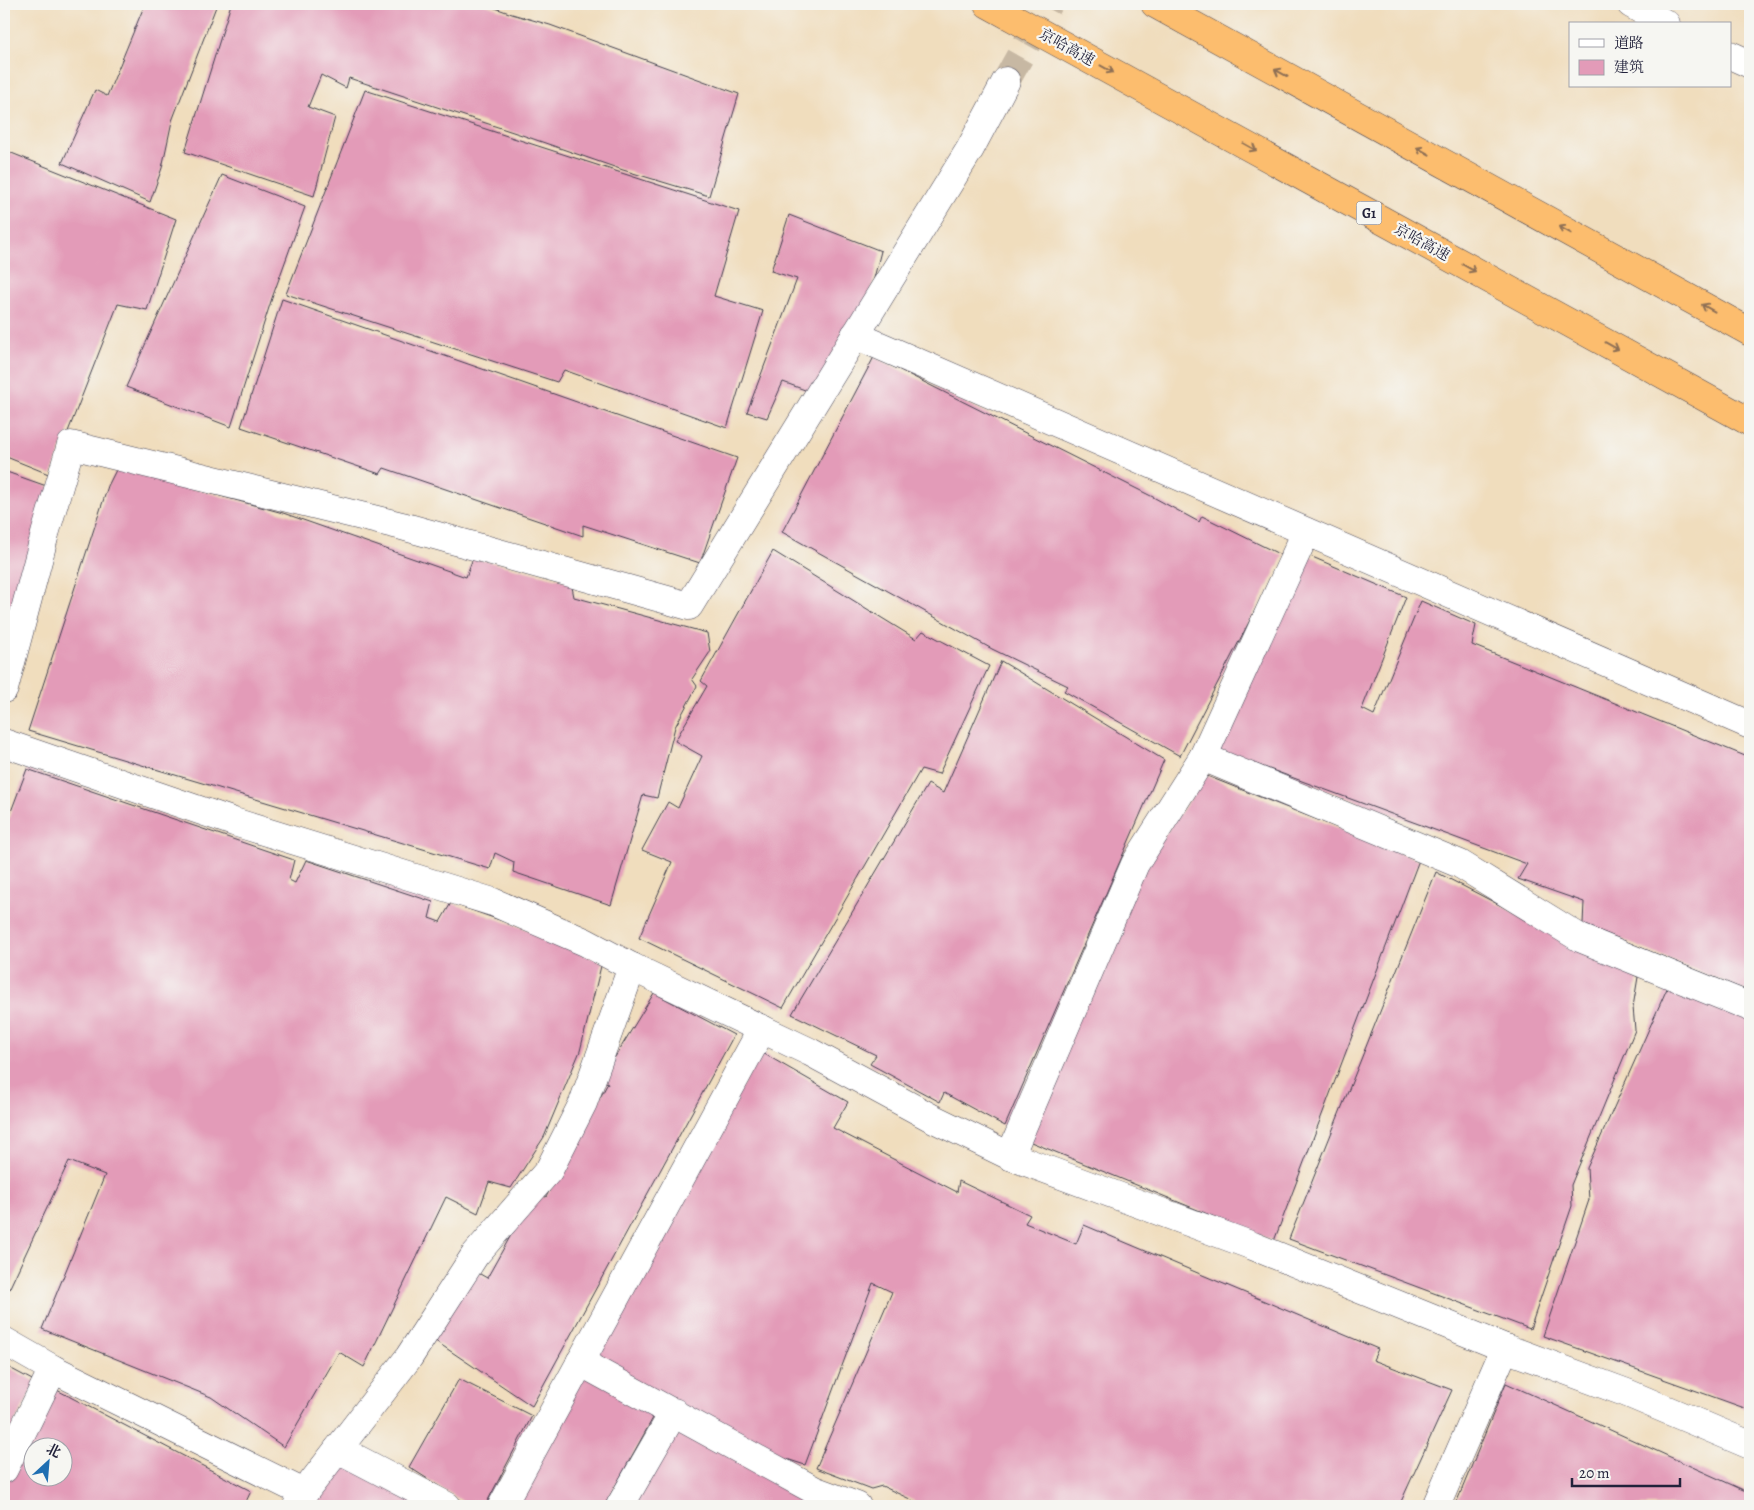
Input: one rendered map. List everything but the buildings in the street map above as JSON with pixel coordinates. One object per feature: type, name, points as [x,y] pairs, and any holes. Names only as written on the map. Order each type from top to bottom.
[{"type":"highway","name":"京哈高速","points":[[988,4],[1750,422]]},
{"type":"highway","points":[[1156,4],[1750,332]]},
{"type":"street","points":[[1631,4],[1662,22]]},
{"type":"street","points":[[1732,56],[1750,64]]},
{"type":"street","points":[[4,689],[45,534],[71,445],[402,526],[689,606],[970,149],[1006,81]]},
{"type":"street","points":[[855,335],[1750,725]]},
{"type":"street","points":[[1010,1156],[1135,864],[1203,757],[1306,532]]},
{"type":"street","points":[[4,743],[234,822],[493,902],[585,942],[632,967],[810,1052],[930,1117],[1010,1156],[1253,1246],[1504,1348],[1626,1393],[1750,1445]]},
{"type":"street","points":[[1203,757],[1460,864],[1580,938],[1750,1007]]},
{"type":"street","points":[[4,1341],[53,1369],[301,1500],[410,1356],[475,1256],[549,1170],[583,1103],[632,967]]},
{"type":"street","points":[[502,1506],[762,1029]]},
{"type":"street","points":[[1436,1506],[1504,1348]]},
{"type":"street","points":[[580,1362],[814,1490],[857,1506]]},
{"type":"street","points":[[4,1469],[53,1369]]},
{"type":"street","points":[[620,1506],[674,1412]]},
{"type":"street","points":[[338,1449],[447,1506]]},
{"type":"tunnel","points":[[1006,81],[1049,4]]}]
